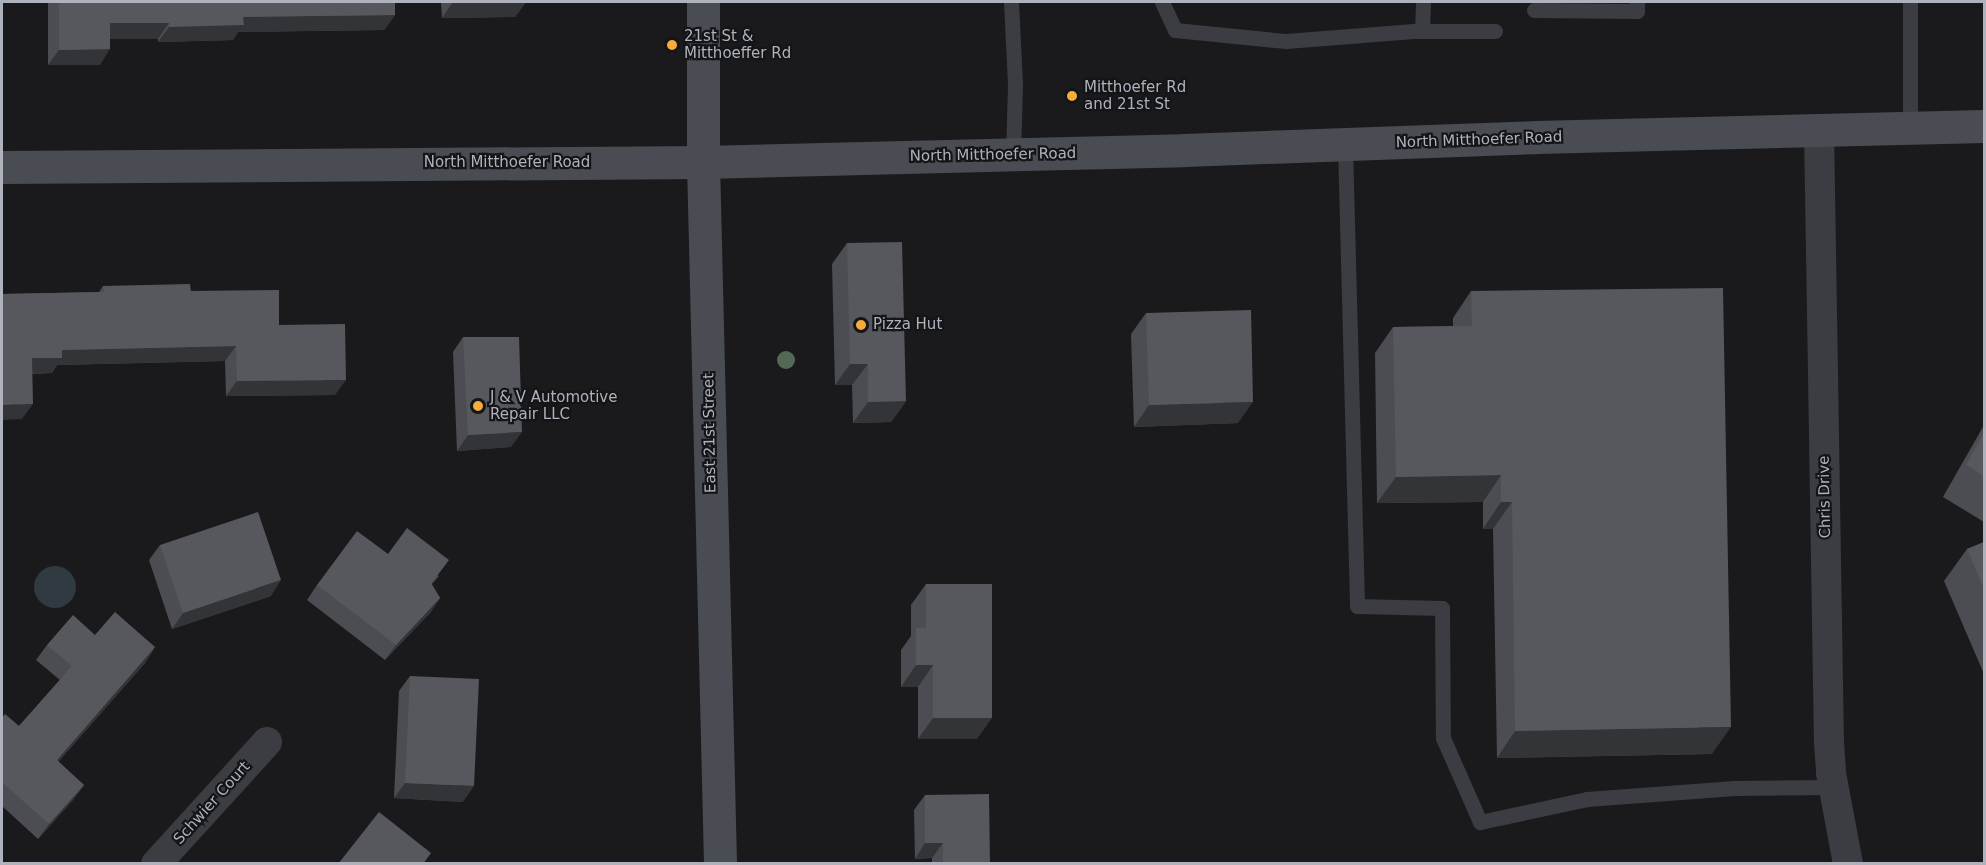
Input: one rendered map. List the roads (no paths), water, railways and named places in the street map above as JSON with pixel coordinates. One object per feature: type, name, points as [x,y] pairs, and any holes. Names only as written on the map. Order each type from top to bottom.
[{"type":"main road","name":"East 21st Street","points":[[703,2],[703,162],[720,864]]},
{"type":"main road","name":"North Mitthoefer Road","points":[[2,167],[703,162],[1984,126]]},
{"type":"street","name":"Chris Drive","points":[[1819,129],[1829,730],[1834,787],[1848,864]]},
{"type":"street","name":"Schwier Court","points":[[156,864],[267,742]]},
{"type":"lane","points":[[1011,2],[1015,84],[1013,155]]},
{"type":"lane","points":[[1162,2],[1175,30],[1286,41],[1422,31],[1495,31]]},
{"type":"lane","points":[[1422,31],[1423,2]]},
{"type":"lane","points":[[1534,10],[1637,11],[1637,2]]},
{"type":"lane","points":[[1910,2],[1910,127]]},
{"type":"lane","points":[[1345,145],[1357,606],[1442,608],[1443,738],[1480,822],[1587,799],[1735,788],[1834,787]]},
{"type":"place","name":"21st St & Mitthoeffer Rd","points":[[672,45]]},
{"type":"place","name":"Mitthoefer Rd and 21st St","points":[[1072,96]]},
{"type":"place","name":"Pizza Hut","points":[[861,325]]},
{"type":"place","name":"J & V Automotive Repair LLC","points":[[478,406]]}]
